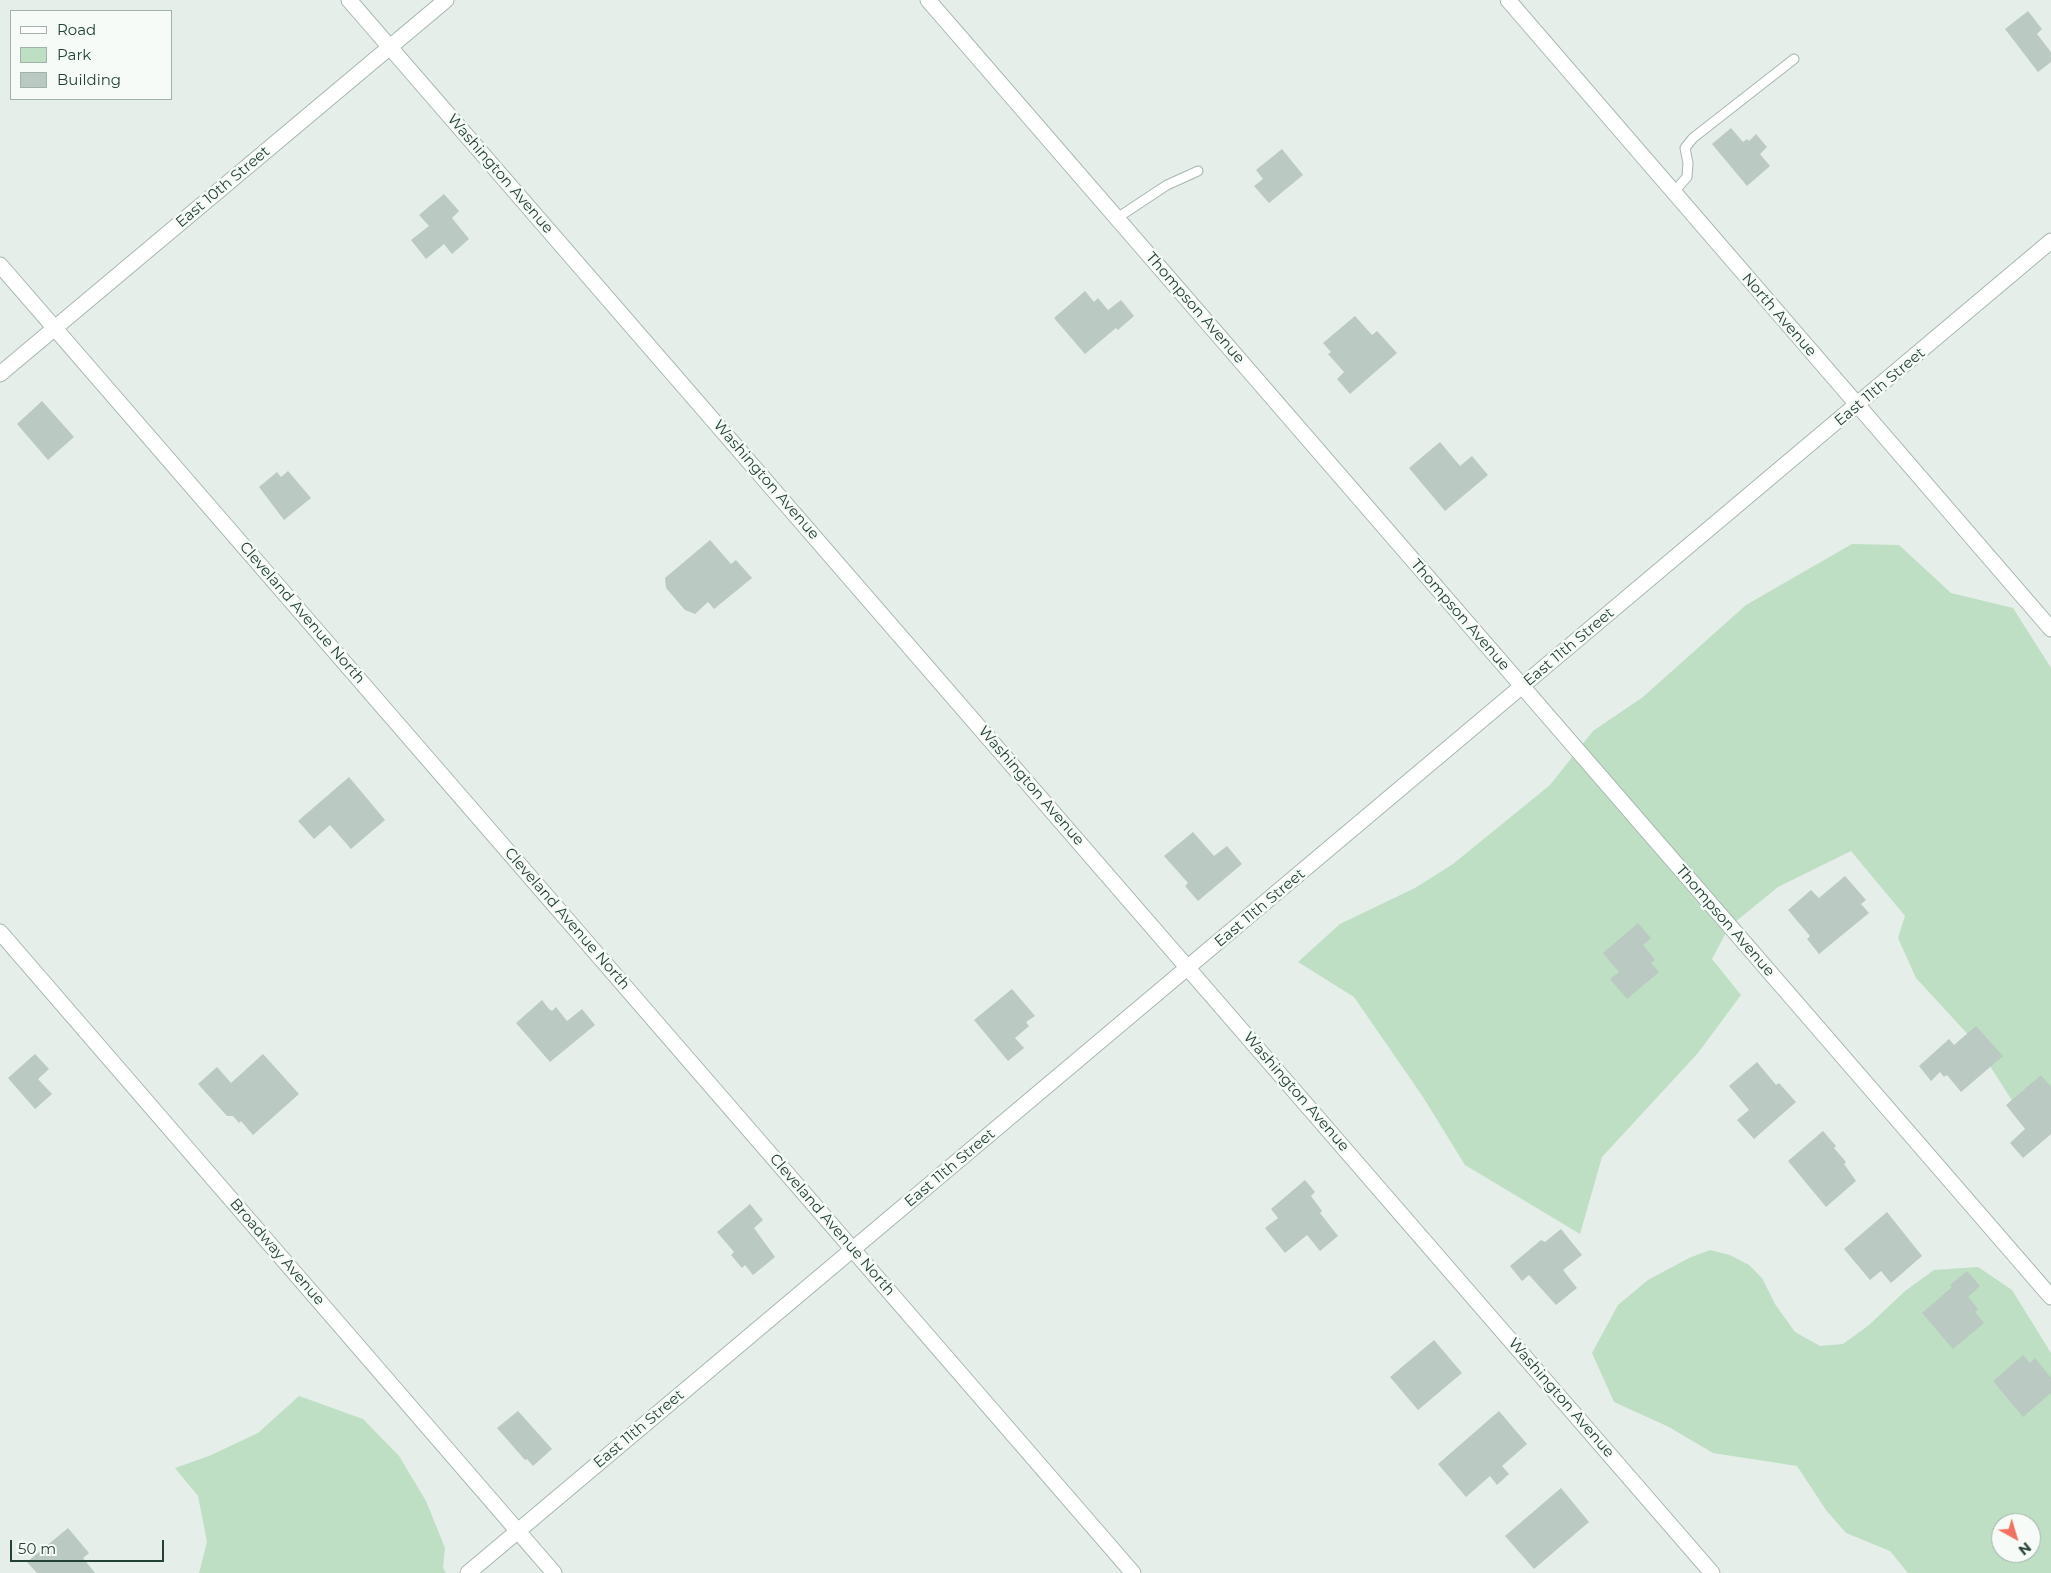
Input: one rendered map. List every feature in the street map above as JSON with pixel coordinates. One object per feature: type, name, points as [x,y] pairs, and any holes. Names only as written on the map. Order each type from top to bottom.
[{"type":"street","name":"Washington Avenue","points":[[349,0],[1189,967],[1712,1573]]},
{"type":"street","name":"East 10th Street","points":[[0,374],[446,0]]},
{"type":"street","name":"Thompson Avenue","points":[[928,0],[2051,1297]]},
{"type":"street","name":"North Avenue","points":[[1508,0],[1776,312],[1859,404],[1918,476],[2051,629]]},
{"type":"street","name":"East 11th Street","points":[[468,1573],[2051,241]]},
{"type":"street","name":"Cleveland Avenue North","points":[[0,265],[1133,1573]]},
{"type":"street","name":"Broadway Avenue","points":[[0,932],[554,1573]]},
{"type":"lane","points":[[1674,193],[1687,177],[1688,163],[1685,148],[1693,138],[1794,59]]},
{"type":"lane","points":[[1117,218],[1167,185],[1198,171]]},
{"type":"green space","points":[[1852,544],[1899,545],[1951,593],[2013,608],[2051,668],[2051,1121],[2020,1113],[1974,1041],[1916,978],[1898,938],[1905,916],[1851,851],[1778,887],[1729,927],[1712,959],[1741,995],[1698,1053],[1602,1157],[1580,1234],[1465,1165],[1423,1097],[1354,997],[1298,962],[1340,924],[1415,888],[1453,864],[1550,785],[1593,731],[1643,697],[1746,605]]},
{"type":"green space","points":[[1710,1250],[1730,1255],[1749,1265],[1762,1278],[1775,1304],[1795,1332],[1820,1346],[1843,1344],[1869,1325],[1905,1291],[1934,1270],[1978,1267],[2012,1290],[2051,1353],[2051,1573],[1908,1573],[1890,1551],[1846,1533],[1826,1510],[1797,1466],[1713,1453],[1669,1427],[1614,1402],[1592,1353],[1618,1305],[1648,1280],[1689,1258]]},
{"type":"green space","points":[[299,1396],[363,1419],[399,1456],[426,1501],[445,1548],[443,1568],[446,1573],[199,1573],[207,1542],[198,1496],[175,1468],[209,1456],[258,1433]]},
{"type":"building","points":[[2028,11],[2042,29],[2037,34],[2051,52],[2051,62],[2038,72],[2005,29]]},
{"type":"building","points":[[1731,128],[1743,142],[1747,139],[1749,141],[1756,134],[1767,147],[1760,154],[1770,166],[1747,186],[1712,144]]},
{"type":"building","points":[[1282,149],[1303,175],[1269,203],[1254,186],[1263,179],[1256,170]]},
{"type":"building","points":[[444,194],[459,211],[452,218],[469,239],[452,254],[444,244],[426,259],[411,240],[429,226],[419,215]]},
{"type":"building","points":[[1085,291],[1094,302],[1098,298],[1108,310],[1121,300],[1134,316],[1118,330],[1116,328],[1085,354],[1054,318]]},
{"type":"building","points":[[1355,316],[1372,335],[1377,331],[1397,353],[1350,394],[1337,379],[1344,372],[1328,354],[1331,352],[1323,343]]},
{"type":"building","points":[[42,401],[74,437],[48,460],[17,424]]},
{"type":"building","points":[[1440,442],[1460,466],[1472,456],[1488,475],[1445,511],[1409,468]]},
{"type":"building","points":[[288,471],[311,498],[284,520],[259,487],[277,472],[281,477]]},
{"type":"building","points":[[710,540],[731,564],[736,560],[752,578],[714,609],[708,602],[695,614],[685,610],[666,588],[665,578]]},
{"type":"building","points":[[349,777],[385,820],[351,849],[330,825],[314,839],[298,821]]},
{"type":"building","points":[[1193,832],[1214,856],[1227,846],[1242,864],[1198,901],[1185,886],[1188,883],[1164,856]]},
{"type":"building","points":[[1845,876],[1866,900],[1861,904],[1869,913],[1819,954],[1807,939],[1810,936],[1788,910],[1811,890],[1819,898]]},
{"type":"building","points":[[1638,923],[1651,938],[1643,945],[1655,960],[1651,963],[1659,972],[1627,999],[1610,979],[1619,972],[1603,953]]},
{"type":"building","points":[[1012,989],[1035,1016],[1026,1022],[1029,1026],[1015,1038],[1024,1048],[1008,1061],[974,1020]]},
{"type":"building","points":[[542,1000],[552,1011],[556,1007],[567,1021],[582,1009],[595,1025],[550,1062],[516,1023]]},
{"type":"building","points":[[1976,1026],[2003,1056],[1961,1092],[1947,1075],[1944,1077],[1940,1072],[1931,1081],[1919,1066],[1949,1039],[1954,1045]]},
{"type":"building","points":[[35,1054],[49,1069],[38,1079],[52,1094],[35,1109],[8,1078]]},
{"type":"building","points":[[263,1054],[299,1094],[253,1135],[241,1121],[239,1123],[233,1116],[227,1116],[198,1084],[217,1067],[231,1083]]},
{"type":"building","points":[[1757,1062],[1776,1085],[1779,1083],[1796,1102],[1754,1139],[1737,1120],[1749,1110],[1729,1086]]},
{"type":"building","points":[[2041,1075],[2051,1087],[2051,1134],[2023,1158],[2010,1143],[2025,1129],[2006,1105]]},
{"type":"building","points":[[1823,1131],[1836,1146],[1834,1148],[1846,1162],[1844,1164],[1856,1181],[1826,1207],[1788,1161]]},
{"type":"building","points":[[1305,1180],[1315,1192],[1311,1196],[1322,1211],[1320,1213],[1338,1236],[1320,1251],[1307,1235],[1285,1253],[1265,1228],[1278,1218],[1271,1209]]},
{"type":"building","points":[[750,1204],[763,1220],[754,1228],[775,1257],[753,1275],[745,1265],[742,1268],[731,1255],[734,1252],[717,1232]]},
{"type":"building","points":[[1887,1212],[1922,1256],[1891,1283],[1881,1271],[1870,1280],[1844,1249]]},
{"type":"building","points":[[1561,1229],[1582,1255],[1563,1270],[1577,1288],[1556,1305],[1529,1275],[1522,1281],[1510,1266],[1541,1240],[1545,1242]]},
{"type":"building","points":[[1967,1271],[1980,1286],[1968,1297],[1978,1309],[1975,1312],[1984,1323],[1953,1349],[1922,1313]]},
{"type":"building","points":[[1434,1340],[1462,1373],[1418,1410],[1390,1377]]},
{"type":"building","points":[[2023,1355],[2030,1363],[2035,1358],[2051,1378],[2051,1393],[2023,1417],[1993,1381]]},
{"type":"building","points":[[518,1411],[552,1449],[533,1466],[527,1459],[525,1460],[497,1428]]},
{"type":"building","points":[[1499,1411],[1527,1444],[1502,1466],[1509,1474],[1497,1485],[1490,1476],[1466,1497],[1438,1464]]},
{"type":"building","points":[[1561,1488],[1589,1522],[1534,1569],[1505,1536]]},
{"type":"building","points":[[68,1528],[89,1553],[83,1558],[95,1573],[37,1573],[27,1562]]}]
